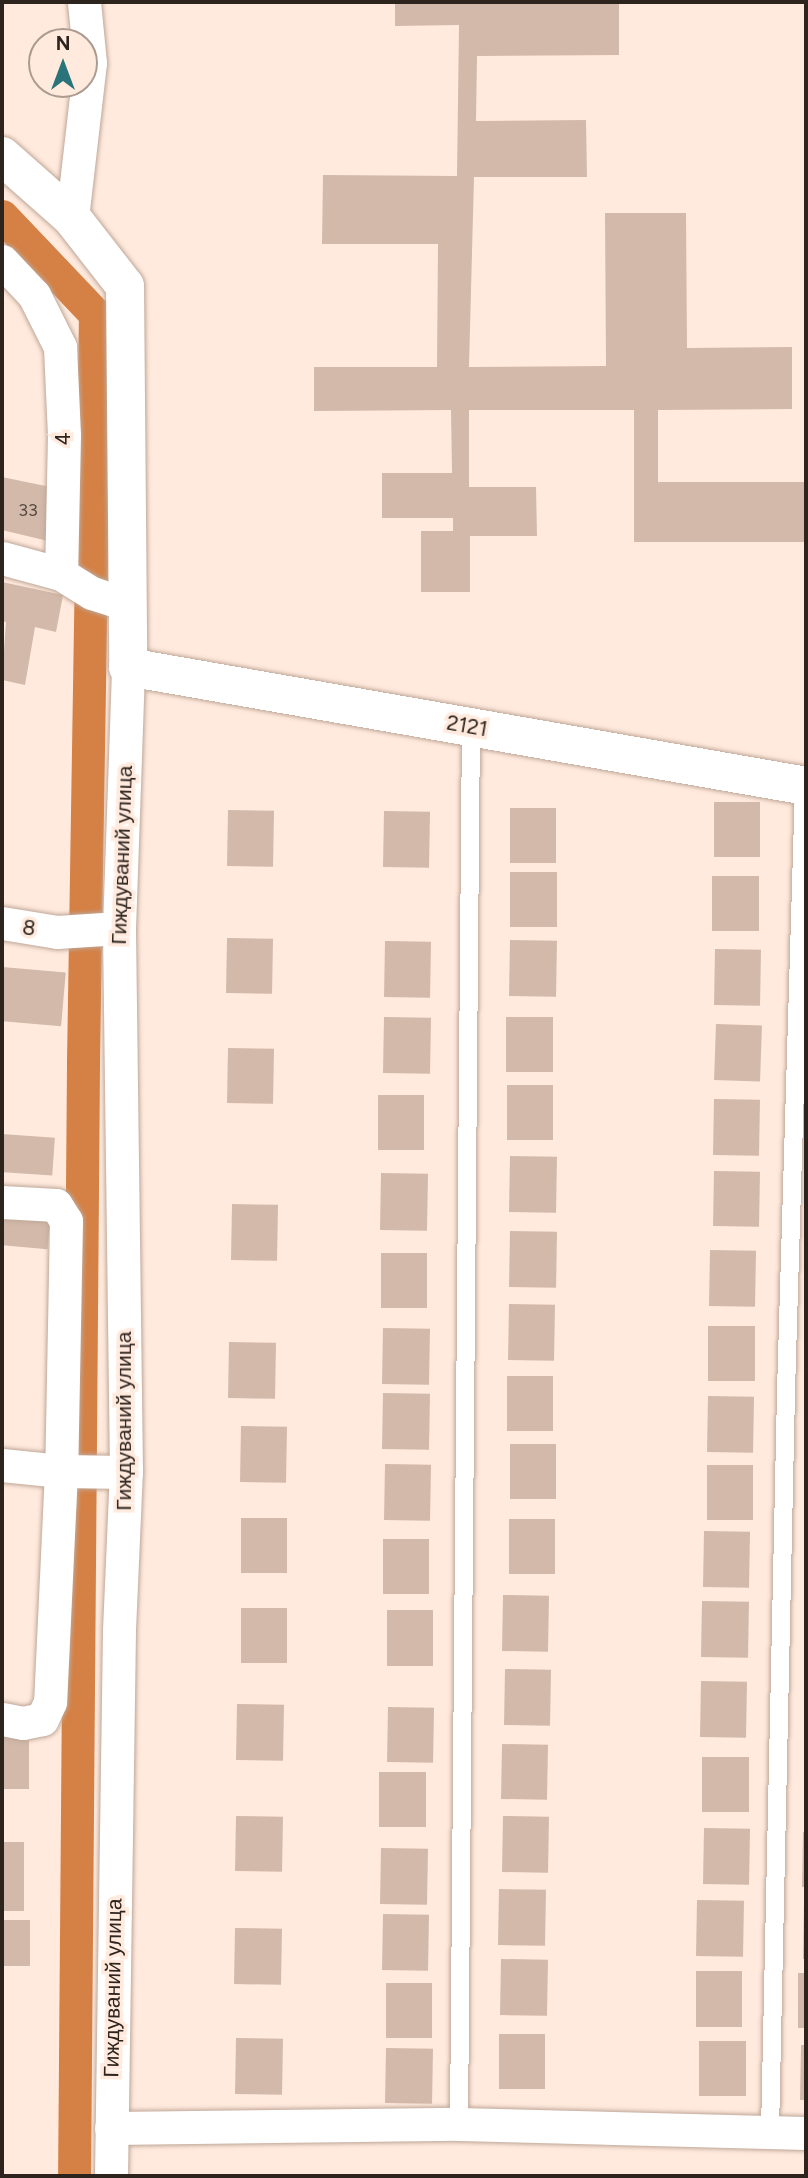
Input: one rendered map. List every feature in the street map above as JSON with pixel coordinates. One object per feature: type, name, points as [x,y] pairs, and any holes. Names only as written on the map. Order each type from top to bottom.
[{"type":"street","points":[[72,218],[90,63],[84,2]]},
{"type":"street","points":[[2,156],[72,218],[125,286],[120,600],[128,667]]},
{"type":"street","name":"4","points":[[2,261],[34,295],[60,347],[64,435],[61,574]]},
{"type":"street","points":[[2,558],[61,574],[92,593],[120,600]]},
{"type":"street","name":"2121","points":[[128,667],[805,786]]},
{"type":"street","name":"Гиждуваний улица","points":[[111,2176],[121,1472],[119,928],[128,667]]},
{"type":"street","name":"8","points":[[2,923],[57,932],[119,928]]},
{"type":"street","points":[[2,1202],[57,1205],[66,1221],[68,1471],[50,1702],[42,1719],[23,1723],[2,1719]]},
{"type":"street","points":[[2,1465],[68,1471],[121,1472]]},
{"type":"street","points":[[111,2128],[459,2124],[806,2133]]},
{"type":"lane","points":[[459,2124],[471,727]]},
{"type":"lane","points":[[770,2132],[786,1391],[805,786]]},
{"type":"building","points":[[395,2],[619,2],[619,55],[477,56],[476,121],[586,120],[587,177],[474,177],[469,367],[606,366],[605,213],[686,213],[687,348],[792,347],[792,409],[658,410],[658,482],[806,482],[806,542],[634,542],[634,410],[469,410],[469,487],[536,487],[537,536],[470,536],[470,592],[421,592],[421,531],[453,531],[453,518],[382,518],[382,473],[452,473],[451,410],[314,411],[314,367],[437,367],[438,244],[322,244],[323,175],[457,176],[459,25],[395,26]]},
{"type":"building","points":[[2,477],[60,489],[48,541],[2,530]]},
{"type":"building","points":[[2,582],[63,595],[56,632],[35,627],[25,685],[2,680],[6,622],[2,621]]},
{"type":"building","points":[[714,802],[760,802],[760,857],[714,857]]},
{"type":"building","points":[[510,808],[556,808],[556,863],[510,863]]},
{"type":"building","points":[[228,810],[274,811],[273,867],[227,866]]},
{"type":"building","points":[[384,811],[430,812],[429,868],[383,867]]},
{"type":"building","points":[[510,872],[557,872],[557,927],[510,927]]},
{"type":"building","points":[[712,876],[759,876],[759,931],[712,931]]},
{"type":"building","points":[[227,938],[273,939],[272,994],[226,993]]},
{"type":"building","points":[[510,940],[557,941],[556,997],[509,996]]},
{"type":"building","points":[[385,941],[431,942],[430,998],[384,997]]},
{"type":"building","points":[[715,949],[761,950],[760,1006],[714,1005]]},
{"type":"building","points":[[2,967],[66,973],[61,1026],[2,1021]]},
{"type":"building","points":[[384,1017],[431,1018],[430,1074],[383,1073]]},
{"type":"building","points":[[506,1017],[553,1017],[553,1072],[506,1072]]},
{"type":"building","points":[[716,1024],[762,1026],[760,1082],[714,1080]]},
{"type":"building","points":[[228,1048],[274,1049],[273,1104],[227,1103]]},
{"type":"building","points":[[507,1085],[553,1085],[553,1140],[507,1140]]},
{"type":"building","points":[[378,1095],[424,1095],[424,1150],[378,1150]]},
{"type":"building","points":[[714,1099],[760,1100],[759,1156],[713,1155]]},
{"type":"building","points":[[2,1134],[55,1138],[52,1176],[2,1172]]},
{"type":"building","points":[[510,1156],[557,1157],[556,1213],[509,1212]]},
{"type":"building","points":[[714,1171],[760,1172],[759,1227],[713,1226]]},
{"type":"building","points":[[381,1173],[428,1174],[427,1231],[380,1230]]},
{"type":"building","points":[[232,1204],[278,1205],[277,1261],[231,1260]]},
{"type":"building","points":[[2,1207],[51,1211],[48,1249],[2,1245]]},
{"type":"building","points":[[510,1231],[557,1232],[556,1288],[509,1287]]},
{"type":"building","points":[[710,1250],[756,1251],[755,1307],[709,1306]]},
{"type":"building","points":[[381,1253],[427,1253],[427,1308],[381,1308]]},
{"type":"building","points":[[509,1304],[555,1305],[554,1361],[508,1360]]},
{"type":"building","points":[[708,1326],[755,1326],[755,1381],[708,1381]]},
{"type":"building","points":[[383,1328],[430,1329],[429,1385],[382,1384]]},
{"type":"building","points":[[229,1342],[276,1343],[275,1399],[228,1398]]},
{"type":"building","points":[[507,1376],[553,1376],[553,1431],[507,1431]]},
{"type":"building","points":[[383,1393],[430,1394],[429,1450],[382,1449]]},
{"type":"building","points":[[708,1396],[754,1397],[753,1453],[707,1452]]},
{"type":"building","points":[[241,1426],[287,1427],[286,1483],[240,1482]]},
{"type":"building","points":[[510,1444],[556,1444],[556,1499],[510,1499]]},
{"type":"building","points":[[385,1464],[431,1465],[430,1521],[384,1520]]},
{"type":"building","points":[[707,1465],[753,1465],[753,1520],[707,1520]]},
{"type":"building","points":[[241,1518],[287,1518],[287,1573],[241,1573]]},
{"type":"building","points":[[509,1519],[555,1519],[555,1574],[509,1574]]},
{"type":"building","points":[[704,1531],[750,1532],[749,1588],[703,1587]]},
{"type":"building","points":[[383,1539],[429,1539],[429,1594],[383,1594]]},
{"type":"building","points":[[503,1595],[549,1596],[548,1652],[502,1651]]},
{"type":"building","points":[[702,1601],[749,1602],[748,1658],[701,1657]]},
{"type":"building","points":[[241,1608],[287,1608],[287,1663],[241,1663]]},
{"type":"building","points":[[387,1610],[433,1610],[433,1666],[387,1666]]},
{"type":"building","points":[[505,1669],[551,1670],[550,1726],[504,1725]]},
{"type":"building","points":[[701,1681],[747,1682],[746,1738],[700,1737]]},
{"type":"building","points":[[237,1704],[284,1705],[283,1761],[236,1760]]},
{"type":"building","points":[[388,1707],[434,1708],[433,1763],[387,1762]]},
{"type":"building","points":[[2,1736],[29,1736],[29,1789],[2,1789]]},
{"type":"building","points":[[502,1744],[548,1745],[547,1800],[501,1799]]},
{"type":"building","points":[[702,1757],[749,1757],[749,1812],[702,1812]]},
{"type":"building","points":[[379,1772],[426,1772],[426,1827],[379,1827]]},
{"type":"building","points":[[236,1816],[283,1817],[282,1872],[235,1871]]},
{"type":"building","points":[[503,1816],[549,1817],[548,1873],[502,1872]]},
{"type":"building","points":[[704,1828],[750,1829],[749,1885],[703,1884]]},
{"type":"building","points":[[803,1832],[806,1832],[806,1887],[802,1887]]},
{"type":"building","points":[[2,1842],[24,1842],[24,1911],[2,1911]]},
{"type":"building","points":[[381,1848],[428,1849],[427,1905],[380,1904]]},
{"type":"building","points":[[499,1889],[546,1890],[545,1946],[498,1945]]},
{"type":"building","points":[[697,1900],[744,1901],[743,1957],[696,1956]]},
{"type":"building","points":[[806,1903],[806,1959],[803,1959]]},
{"type":"building","points":[[383,1914],[429,1915],[428,1971],[382,1970]]},
{"type":"building","points":[[2,1920],[30,1920],[30,1966],[2,1966]]},
{"type":"building","points":[[235,1928],[282,1929],[281,1985],[234,1984]]},
{"type":"building","points":[[501,1959],[548,1960],[547,2016],[500,2015]]},
{"type":"building","points":[[696,1971],[742,1971],[742,2027],[696,2027]]},
{"type":"building","points":[[798,1973],[806,1973],[806,2028],[798,2028]]},
{"type":"building","points":[[386,1983],[432,1983],[432,2038],[386,2038]]},
{"type":"building","points":[[499,2034],[545,2034],[545,2089],[499,2089]]},
{"type":"building","points":[[236,2038],[283,2039],[282,2095],[235,2094]]},
{"type":"building","points":[[699,2041],[746,2041],[746,2096],[699,2096]]},
{"type":"building","points":[[801,2045],[806,2045],[806,2100],[800,2100]]},
{"type":"building","points":[[386,2048],[433,2049],[432,2104],[385,2103]]},
{"type":"waterway","points":[[2,216],[95,314],[83,1065],[74,2176]]}]
